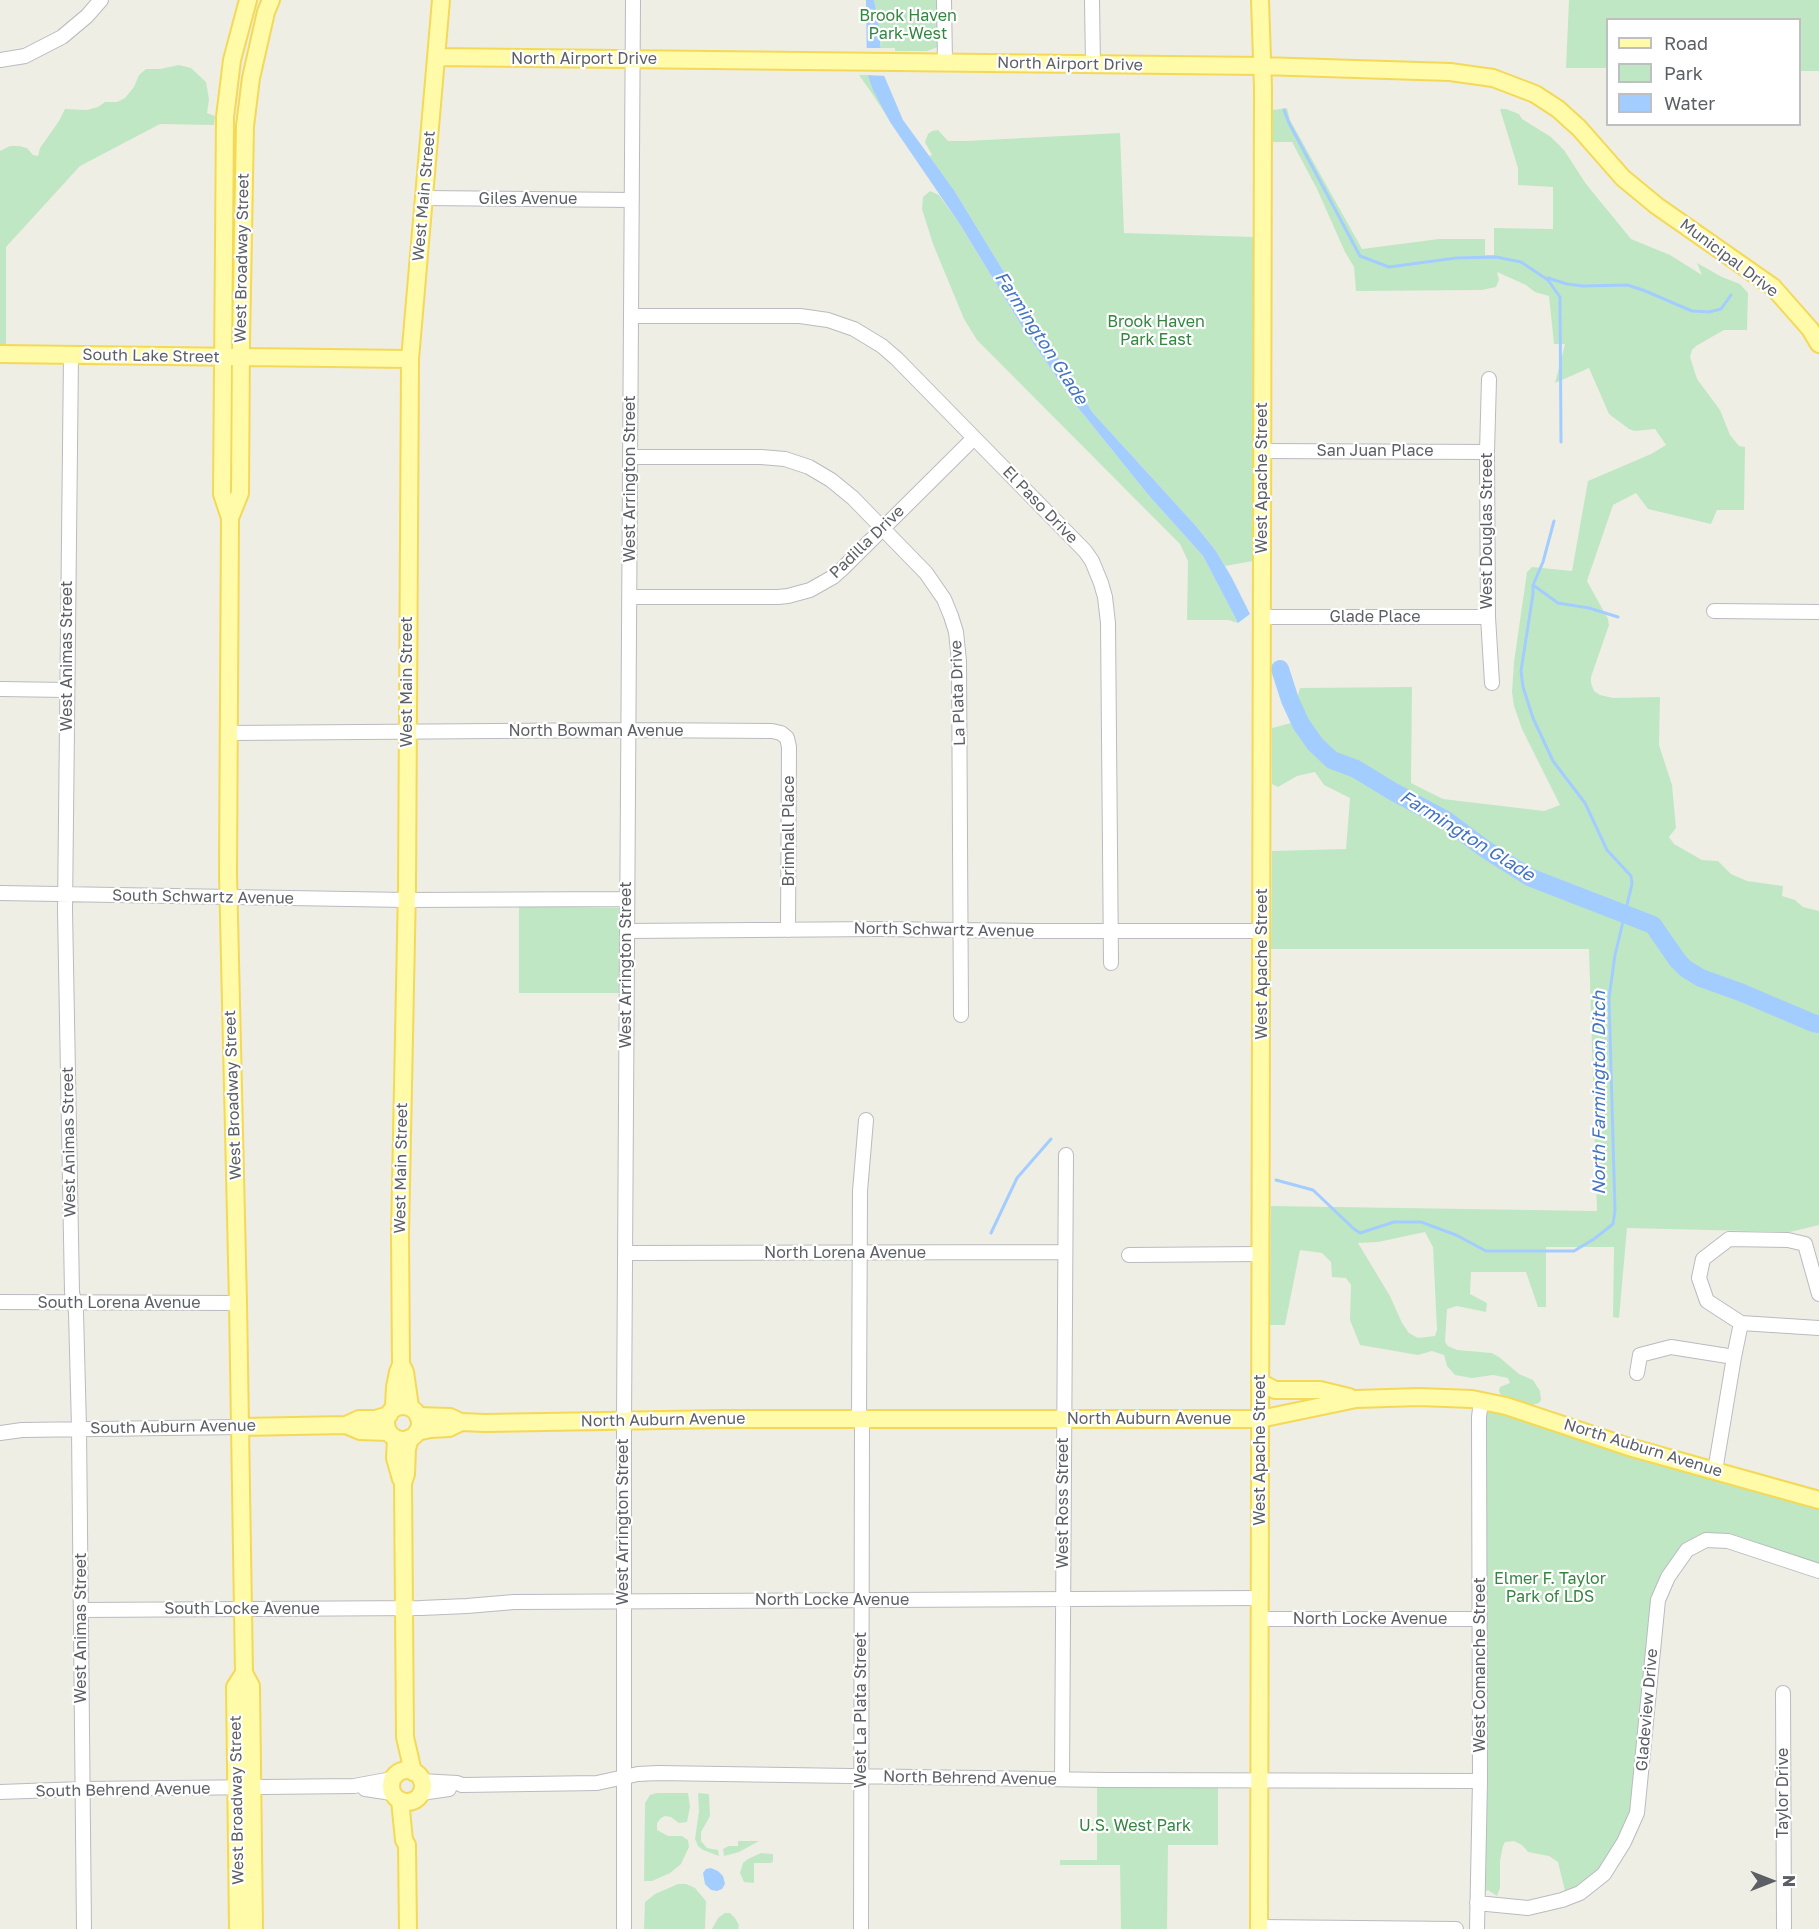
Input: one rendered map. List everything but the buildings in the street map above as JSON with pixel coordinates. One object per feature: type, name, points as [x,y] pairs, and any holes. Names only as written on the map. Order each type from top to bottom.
[{"type":"main road","name":"West Broadway Street","points":[[232,356],[225,117],[232,60],[248,0]]},
{"type":"main road","name":"West Broadway Street","points":[[254,1929],[236,1687],[244,1673],[228,898],[230,518],[222,494],[245,126],[251,78],[266,12],[271,0]]},
{"type":"main road","name":"West Main Street","points":[[408,1929],[407,1845],[410,1840],[411,1821],[402,1763],[405,1737],[403,1483],[406,1474],[407,1449],[395,1387],[401,1365],[400,1234],[406,900],[410,359],[441,0]]},
{"type":"main road","name":"West Apache Street","points":[[1259,1928],[1262,931],[1262,66],[1260,0]]},
{"type":"main road","name":"North Airport Drive","points":[[436,57],[1262,66],[1450,72],[1492,78],[1535,94],[1558,109],[1579,128],[1623,178],[1657,206]]},
{"type":"main road","name":"Municipal Drive","points":[[1657,206],[1773,287],[1810,329],[1819,344]]},
{"type":"main road","name":"South Lake Street","points":[[0,354],[410,359]]},
{"type":"main road","points":[[1260,1382],[1275,1390],[1320,1390],[1356,1399]]},
{"type":"main road","name":"North Auburn Avenue","points":[[403,1423],[430,1429],[449,1428],[462,1422],[624,1420],[1260,1419],[1356,1399],[1419,1397],[1481,1401],[1506,1406],[1629,1447],[1819,1500]]},
{"type":"main road","name":"South Auburn Avenue","points":[[240,1427],[346,1425],[359,1419],[403,1423]]},
{"type":"main road","name":"West Broadway Street","points":[[238,1929],[245,1788]]},
{"type":"street","points":[[0,60],[25,56],[62,37],[87,16],[101,0]]},
{"type":"street","name":"West Arrington Street","points":[[624,1929],[623,1601],[633,0]]},
{"type":"street","points":[[944,0],[945,62]]},
{"type":"street","points":[[1092,0],[1093,64]]},
{"type":"street","name":"Giles Avenue","points":[[424,198],[632,200]]},
{"type":"street","name":"El Paso Drive","points":[[631,316],[813,317],[841,324],[867,336],[897,359],[1085,551],[1096,569],[1106,597],[1108,623],[1111,963]]},
{"type":"street","name":"West Animas Street","points":[[71,355],[65,894],[72,1280],[76,1312],[79,1428],[84,1929]]},
{"type":"street","name":"West Douglas Street","points":[[1489,379],[1488,617],[1492,683]]},
{"type":"street","name":"Padilla Drive","points":[[629,597],[777,597],[810,590],[833,577],[974,438]]},
{"type":"street","name":"San Juan Place","points":[[1262,451],[1487,452]]},
{"type":"street","name":"La Plata Drive","points":[[630,457],[761,457],[785,459],[809,467],[831,480],[883,527],[935,585],[951,616],[958,645],[961,1016]]},
{"type":"street","points":[[1714,611],[1819,612]]},
{"type":"street","name":"Glade Place","points":[[1262,617],[1488,617]]},
{"type":"street","points":[[0,689],[67,690]]},
{"type":"street","name":"North Bowman Avenue","points":[[229,733],[628,730],[772,731],[784,735]]},
{"type":"street","name":"Brimhall Place","points":[[784,735],[789,747],[788,930]]},
{"type":"street","name":"South Schwartz Avenue","points":[[0,893],[406,900]]},
{"type":"street","points":[[406,900],[627,899]]},
{"type":"street","name":"North Schwartz Avenue","points":[[627,931],[1262,931]]},
{"type":"street","name":"West La Plata Street","points":[[861,1929],[860,1191],[866,1120]]},
{"type":"street","name":"West Ross Street","points":[[1062,1779],[1066,1155]]},
{"type":"street","points":[[1819,1294],[1805,1244],[1788,1240],[1729,1239],[1703,1259],[1699,1278],[1707,1300],[1741,1323],[1819,1328]]},
{"type":"street","name":"North Lorena Avenue","points":[[626,1253],[1064,1252]]},
{"type":"street","points":[[1129,1255],[1261,1254]]},
{"type":"street","name":"South Lorena Avenue","points":[[0,1302],[238,1303]]},
{"type":"street","points":[[1715,1471],[1741,1323]]},
{"type":"street","points":[[1637,1373],[1640,1355],[1671,1347],[1734,1357]]},
{"type":"street","name":"West Comanche Street","points":[[1477,1929],[1480,1781],[1479,1417],[1481,1401]]},
{"type":"street","name":"South Auburn Avenue","points":[[0,1433],[79,1428],[240,1427]]},
{"type":"street","name":"Gladeview Drive","points":[[1477,1903],[1528,1908],[1580,1893],[1604,1874],[1624,1842],[1637,1814],[1658,1600],[1668,1577],[1687,1550],[1707,1540],[1728,1541],[1819,1571]]},
{"type":"street","name":"North Locke Avenue","points":[[404,1608],[514,1602],[1260,1598]]},
{"type":"street","name":"South Locke Avenue","points":[[81,1610],[404,1608]]},
{"type":"street","name":"North Locke Avenue","points":[[1260,1619],[1480,1619]]},
{"type":"street","name":"Taylor Drive","points":[[1783,1693],[1784,1929]]},
{"type":"street","name":"North Behrend Avenue","points":[[407,1787],[457,1783],[462,1785],[597,1783],[638,1774],[658,1773],[1259,1781],[1480,1781]]},
{"type":"street","name":"South Behrend Avenue","points":[[0,1792],[407,1787]]},
{"type":"street","points":[[1259,1928],[1456,1929]]},
{"type":"green space","name":"Brook Haven Park-West","points":[[874,0],[938,0],[938,47],[927,51],[895,51],[895,48],[881,48]]},
{"type":"green space","points":[[1569,0],[1819,0],[1819,71],[1801,71],[1801,18],[1606,18],[1606,68],[1566,68]]},
{"type":"green space","points":[[179,65],[191,68],[206,82],[209,99],[207,113],[215,116],[214,125],[160,124],[80,166],[6,247],[6,345],[0,345],[0,151],[10,146],[19,146],[27,148],[33,155],[38,156],[40,148],[65,109],[87,110],[105,102],[117,102],[125,98],[134,87],[139,75],[146,69]]},
{"type":"green space","points":[[859,75],[868,75],[890,121],[871,92]]},
{"type":"green space","points":[[1287,108],[1290,120],[1362,249],[1439,239],[1485,239],[1485,255],[1494,255],[1494,228],[1553,229],[1553,187],[1518,185],[1518,168],[1500,109],[1506,109],[1519,114],[1522,119],[1551,137],[1564,150],[1586,184],[1631,239],[1670,255],[1702,275],[1697,263],[1740,284],[1748,293],[1747,330],[1724,330],[1696,346],[1690,357],[1697,379],[1720,410],[1730,435],[1739,446],[1745,447],[1744,510],[1717,510],[1711,524],[1648,509],[1636,493],[1613,505],[1587,581],[1609,625],[1591,683],[1594,691],[1613,698],[1660,697],[1659,745],[1672,785],[1676,828],[1669,837],[1674,844],[1702,860],[1718,861],[1731,874],[1747,881],[1783,886],[1782,896],[1795,900],[1803,907],[1819,911],[1819,1021],[1811,1020],[1742,989],[1702,976],[1677,956],[1661,925],[1652,916],[1604,903],[1529,876],[1485,848],[1447,818],[1399,792],[1365,768],[1329,751],[1307,718],[1297,699],[1300,688],[1412,687],[1411,783],[1443,799],[1544,811],[1560,805],[1522,729],[1512,692],[1527,572],[1532,567],[1572,571],[1588,481],[1651,454],[1666,445],[1655,429],[1635,431],[1609,414],[1589,368],[1555,383],[1565,344],[1554,344],[1549,296],[1535,292],[1526,285],[1497,272],[1499,280],[1496,287],[1482,290],[1356,291],[1354,267],[1292,142],[1273,142],[1273,110]]},
{"type":"green space","name":"Brook Haven Park East","points":[[938,130],[948,141],[1120,133],[1124,233],[1254,237],[1253,561],[1225,566],[1196,526],[1093,413],[954,190],[929,156],[932,155],[925,142],[928,134]]},
{"type":"green space","points":[[930,191],[939,195],[961,226],[1023,328],[1075,404],[1150,497],[1203,556],[1238,623],[1228,620],[1187,620],[1188,561],[1180,544],[977,340],[964,319],[933,244],[922,209],[923,197]]},
{"type":"green space","points":[[1293,716],[1308,743],[1325,763],[1351,769],[1377,786],[1445,822],[1533,883],[1545,885],[1575,897],[1590,906],[1644,924],[1655,932],[1681,973],[1735,992],[1772,1009],[1790,1021],[1819,1026],[1819,1225],[1790,1232],[1627,1228],[1619,1318],[1613,1317],[1614,1247],[1546,1247],[1546,1307],[1538,1307],[1526,1272],[1471,1272],[1470,1294],[1487,1303],[1486,1312],[1457,1306],[1447,1309],[1445,1342],[1457,1350],[1492,1353],[1519,1374],[1533,1380],[1540,1391],[1541,1400],[1539,1403],[1528,1406],[1502,1398],[1500,1387],[1510,1383],[1508,1378],[1493,1375],[1472,1378],[1455,1375],[1447,1366],[1444,1355],[1432,1351],[1418,1355],[1360,1345],[1350,1320],[1351,1285],[1346,1278],[1332,1277],[1331,1262],[1322,1253],[1300,1250],[1285,1325],[1270,1325],[1271,1206],[1597,1211],[1589,949],[1271,949],[1272,851],[1346,849],[1350,798],[1324,785],[1315,772],[1297,776],[1278,787],[1272,784],[1272,728],[1291,723]],"holes":[[[1425,1232],[1433,1247],[1437,1330],[1435,1336],[1418,1338],[1409,1333],[1402,1323],[1390,1296],[1358,1243],[1378,1242]]]},
{"type":"green space","points":[[519,906],[619,908],[619,993],[519,993]]},
{"type":"green space","name":"Elmer F. Taylor Park of LDS","points":[[1490,1410],[1819,1505],[1819,1564],[1735,1535],[1712,1534],[1662,1577],[1631,1809],[1627,1823],[1606,1860],[1596,1872],[1578,1887],[1565,1891],[1558,1862],[1549,1856],[1528,1852],[1514,1841],[1505,1842],[1503,1846],[1500,1861],[1500,1888],[1497,1896],[1486,1891],[1487,1413]]},
{"type":"green space","name":"U.S. West Park","points":[[1097,1786],[1218,1787],[1218,1845],[1168,1845],[1167,1929],[1121,1929],[1120,1865],[1060,1865],[1060,1860],[1097,1860]]},
{"type":"green space","points":[[688,1793],[690,1807],[687,1822],[679,1823],[665,1816],[657,1823],[657,1830],[668,1836],[682,1836],[688,1840],[689,1847],[681,1864],[670,1873],[652,1881],[644,1881],[645,1803],[650,1795]]},
{"type":"green space","points":[[698,1793],[709,1794],[710,1816],[701,1832],[701,1841],[707,1848],[718,1850],[719,1856],[703,1850],[695,1839],[699,1811]]},
{"type":"green space","points":[[738,1841],[759,1841],[739,1852],[724,1856],[723,1849],[738,1846]]},
{"type":"green space","points":[[761,1853],[773,1854],[773,1861],[754,1863],[754,1883],[744,1882],[740,1873],[743,1863]]},
{"type":"green space","points":[[678,1884],[686,1884],[695,1888],[706,1901],[705,1929],[644,1929],[645,1902],[655,1894]]},
{"type":"green space","points":[[725,1913],[730,1913],[735,1918],[739,1925],[738,1929],[712,1929],[718,1918]]},
{"type":"sand","points":[[1284,664],[1307,718],[1329,752],[1365,768],[1399,792],[1447,818],[1485,848],[1529,876],[1604,903],[1652,916],[1661,925],[1677,956],[1702,976],[1742,989],[1819,1021],[1819,1026],[1790,1021],[1772,1009],[1735,992],[1691,978],[1682,973],[1655,932],[1644,924],[1603,911],[1545,885],[1533,883],[1445,822],[1377,786],[1351,769],[1325,763],[1308,744],[1287,707],[1274,672]]},
{"type":"water","points":[[866,0],[874,0],[883,73],[903,120],[954,190],[1093,413],[1216,551],[1250,614],[1238,623],[1203,556],[1150,497],[1075,404],[1023,328],[961,226],[890,122],[867,73]]},
{"type":"water","points":[[711,1868],[723,1876],[725,1884],[717,1891],[711,1890],[705,1884],[703,1873],[706,1869]]},
{"type":"pier","points":[[864,48],[884,48],[887,76],[865,75]]},
{"type":"waterway","name":"North Farmington Ditch","points":[[1284,110],[1360,256],[1389,267],[1456,258],[1496,257],[1521,262],[1548,280],[1560,297],[1561,442]]},
{"type":"waterway","points":[[1548,278],[1583,286],[1627,285],[1692,311],[1709,312],[1721,309],[1731,295]]},
{"type":"waterway","name":"North Farmington Ditch","points":[[1276,1180],[1313,1190],[1360,1233],[1394,1222],[1421,1222],[1456,1235],[1486,1251],[1574,1251],[1613,1224],[1615,1210],[1609,998],[1615,955],[1632,884],[1631,876],[1607,850],[1585,803],[1553,761],[1533,718],[1523,687],[1521,671],[1533,585],[1543,562],[1554,521]]},
{"type":"waterway","points":[[1533,585],[1558,603],[1589,608],[1618,617]]},
{"type":"waterway","name":"Farmington Glade","points":[[1280,669],[1301,724],[1315,744],[1332,760],[1356,769],[1446,820],[1485,849],[1529,877],[1653,925],[1678,961],[1701,978],[1819,1024]]},
{"type":"waterway","name":"North Farmington Ditch","points":[[991,1233],[1017,1178],[1051,1139]]}]
